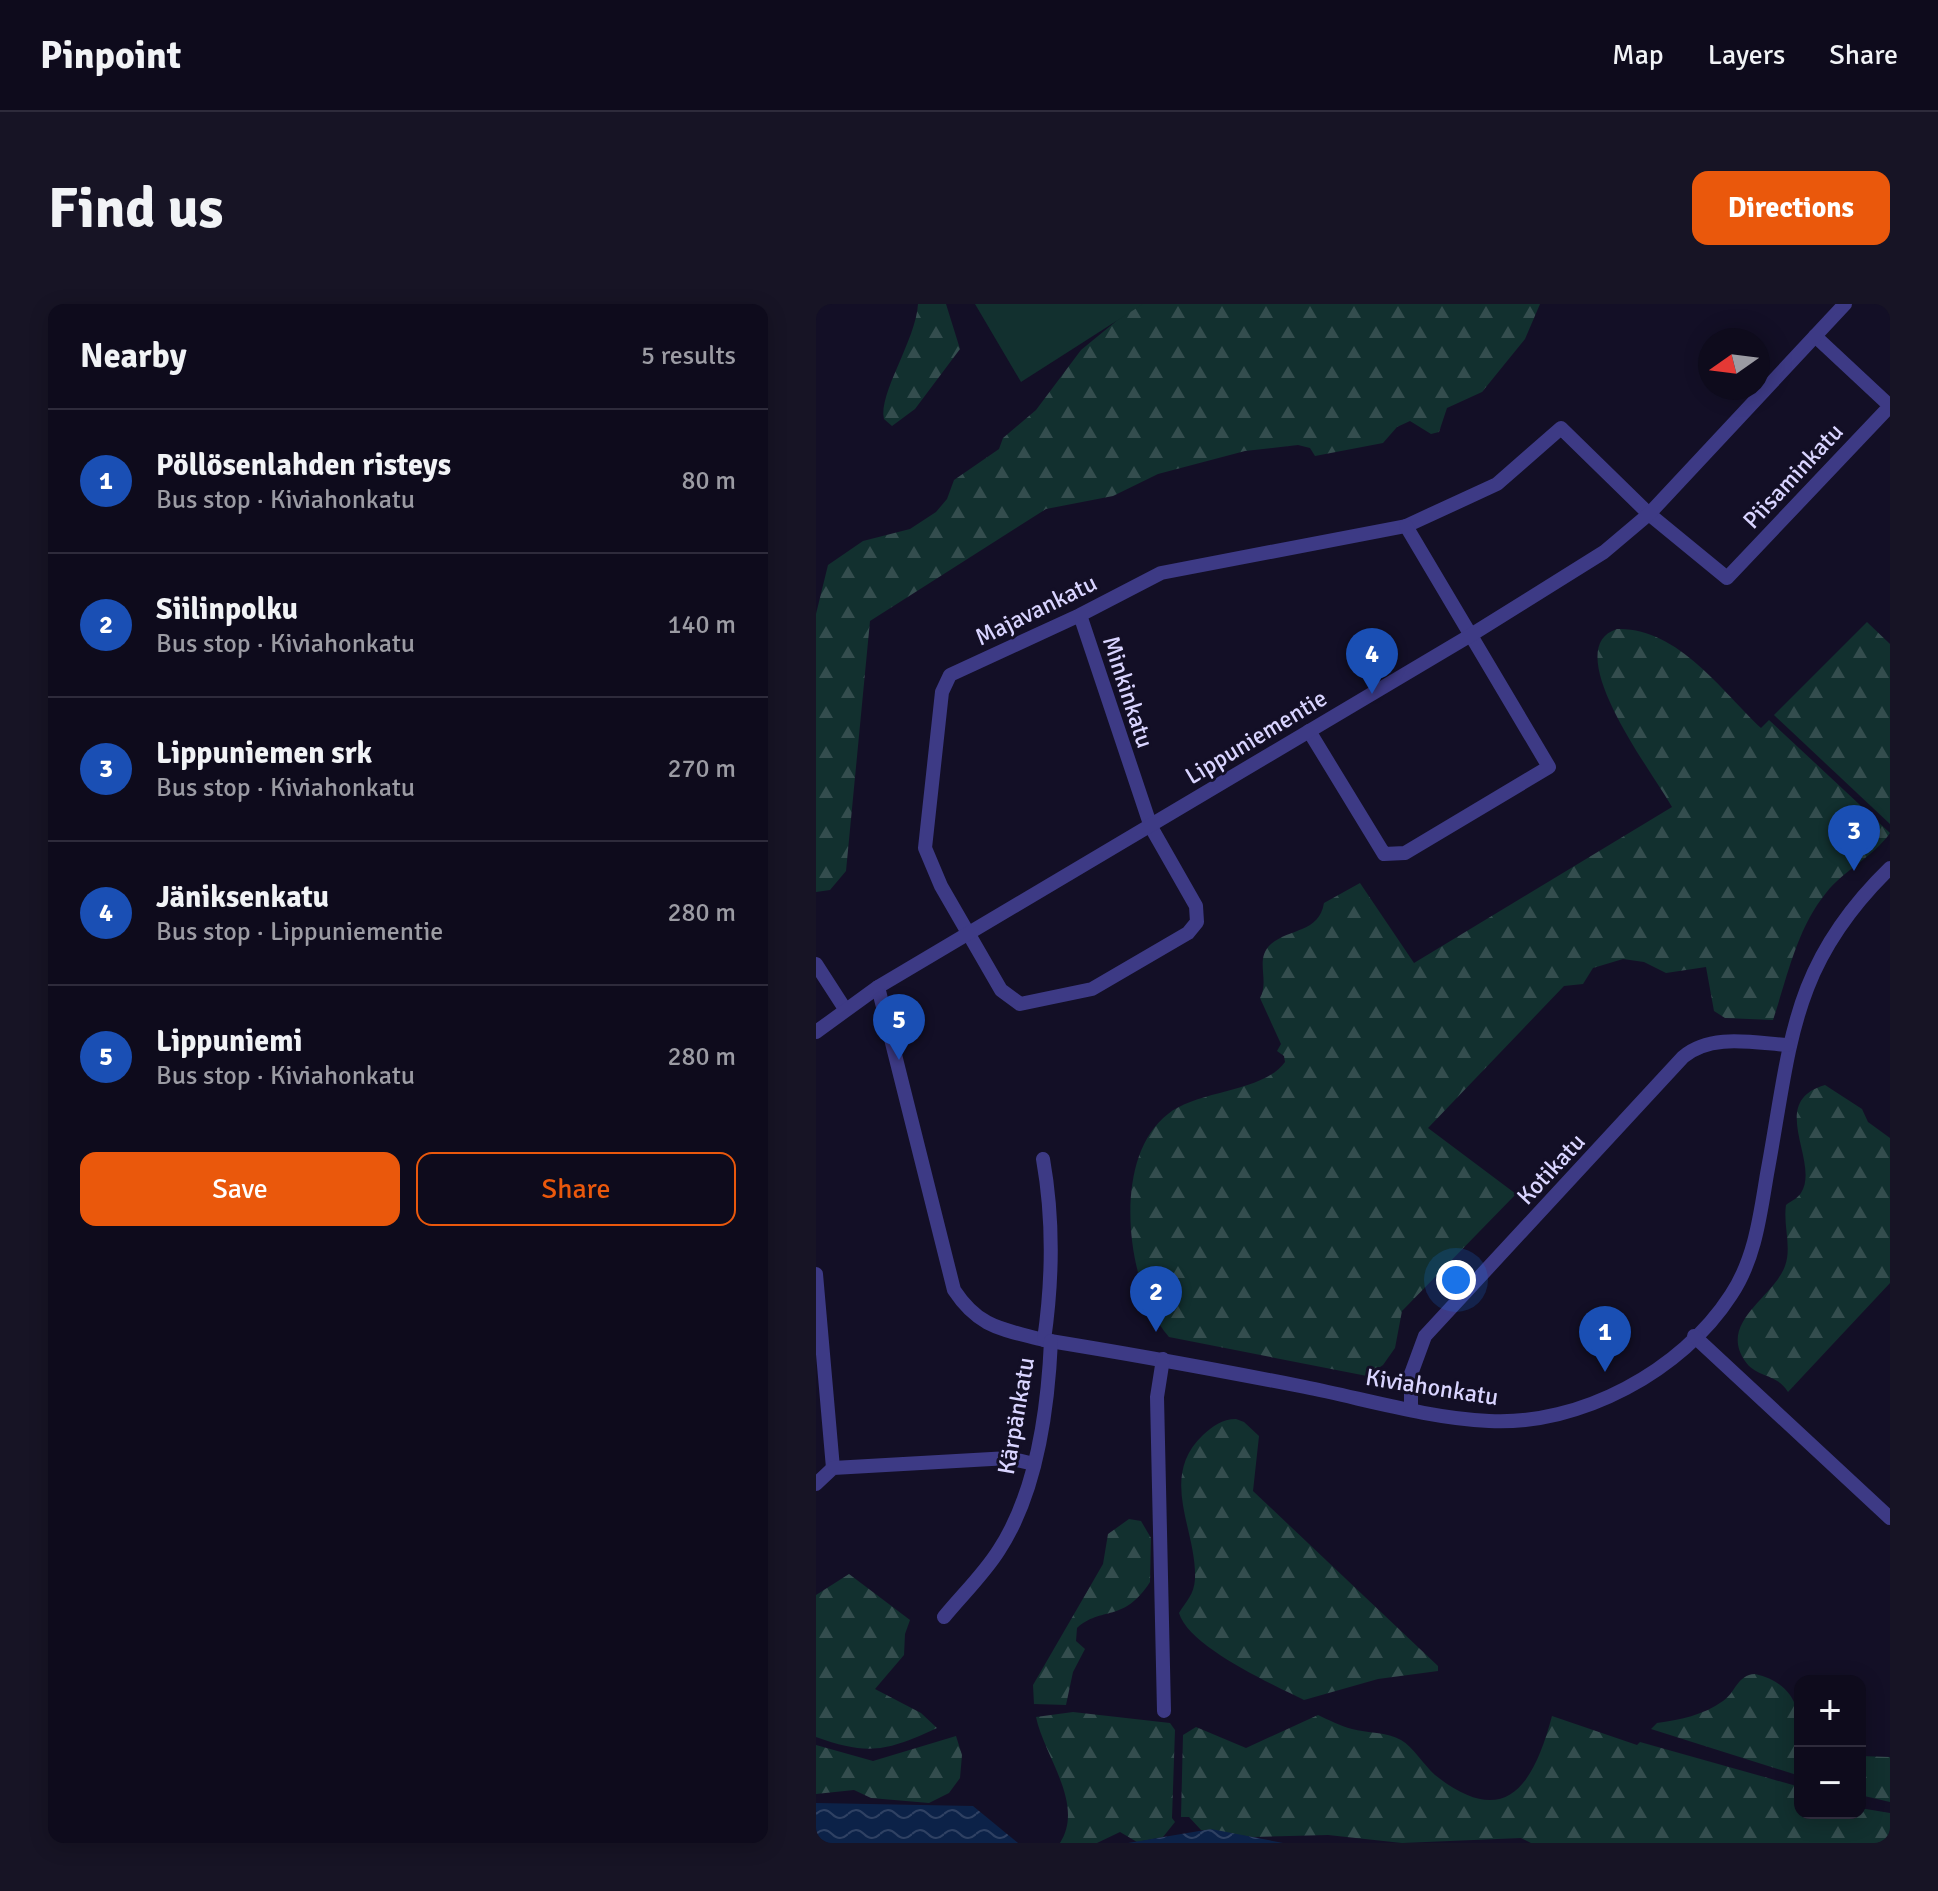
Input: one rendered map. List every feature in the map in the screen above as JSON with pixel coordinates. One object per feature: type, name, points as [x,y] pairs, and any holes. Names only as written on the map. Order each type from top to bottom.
[{"type":"street","name":"Lippuniementie","points":[[816,1032],[878,987],[1151,827],[1604,552],[1649,514],[1845,304]]},
{"type":"street","name":"Piisaminkatu","points":[[1649,514],[1727,578],[1890,406],[1815,336]]},
{"type":"street","name":"Majavankatu","points":[[969,935],[925,848],[942,692],[950,675],[1080,615],[1161,573],[1406,526],[1497,484],[1561,428],[1649,514]]},
{"type":"street","points":[[1309,731],[1384,854],[1405,853],[1549,767],[1406,526]]},
{"type":"street","name":"Minkinkatu","points":[[969,935],[1001,990],[1020,1004],[1092,989],[1188,933],[1197,922],[1196,906],[1151,827],[1080,615]]},
{"type":"street","name":"Kiviahonkatu","points":[[878,987],[954,1290],[966,1308],[986,1325],[1047,1340],[1163,1359],[1411,1408],[1488,1421],[1518,1421],[1577,1411],[1638,1381],[1668,1361],[1731,1296],[1756,1238],[1788,1045],[1813,971],[1845,918],[1890,868]]},
{"type":"street","points":[[816,964],[845,1009]]},
{"type":"street","name":"Kotikatu","points":[[1411,1408],[1411,1374],[1425,1336],[1683,1057],[1695,1047],[1728,1041],[1788,1045]]},
{"type":"street","name":"Kärpänkatu","points":[[944,1617],[1000,1550],[1024,1496],[1034,1464],[1053,1282],[1050,1201],[1043,1159]]},
{"type":"street","points":[[816,1274],[833,1468]]},
{"type":"street","points":[[1694,1336],[1890,1518]]},
{"type":"street","points":[[1163,1359],[1157,1397],[1164,1711]]},
{"type":"street","points":[[816,1484],[833,1468],[1009,1458],[1034,1464]]},
{"type":"green space","points":[[918,304],[946,304],[960,349],[915,409],[892,426],[884,419],[886,396],[911,334]]},
{"type":"green space","points":[[975,304],[1143,304],[1021,382]]},
{"type":"green space","points":[[1137,304],[1540,304],[1525,339],[1482,392],[1447,408],[1439,432],[1431,434],[1410,421],[1397,427],[1383,443],[1315,456],[1310,448],[1298,445],[1245,451],[1158,474],[1113,496],[1046,509],[870,621],[846,871],[830,890],[816,892],[816,614],[828,565],[863,541],[910,529],[936,512],[947,499],[954,480],[999,449],[1003,438],[1036,410],[1081,350]]},
{"type":"green space","points":[[1867,622],[1890,644],[1890,824],[1774,715]]},
{"type":"green space","points":[[1617,629],[1639,631],[1678,649],[1714,679],[1761,728],[1769,720],[1890,833],[1833,885],[1816,907],[1794,954],[1773,1020],[1725,1018],[1714,1011],[1706,967],[1666,973],[1644,962],[1623,959],[1593,968],[1583,984],[1564,986],[1428,1128],[1516,1194],[1402,1311],[1395,1348],[1383,1365],[1367,1376],[1169,1337],[1154,1315],[1134,1257],[1131,1191],[1138,1161],[1150,1134],[1168,1114],[1196,1100],[1262,1079],[1285,1062],[1284,1056],[1277,1051],[1281,1044],[1260,998],[1264,984],[1264,956],[1271,944],[1310,925],[1321,913],[1324,903],[1360,883],[1414,963],[1672,807],[1631,743],[1603,686],[1598,661],[1601,641]]},
{"type":"green space","points":[[1825,1085],[1862,1109],[1868,1122],[1890,1138],[1890,1283],[1788,1392],[1745,1361],[1738,1334],[1751,1310],[1785,1266],[1788,1251],[1786,1205],[1801,1193],[1805,1180],[1798,1134],[1799,1105],[1808,1093]]},
{"type":"green space","points":[[1236,1419],[1259,1436],[1253,1491],[1438,1666],[1438,1671],[1378,1679],[1304,1700],[1233,1663],[1198,1639],[1186,1626],[1179,1613],[1191,1594],[1195,1579],[1181,1486],[1183,1469],[1190,1451],[1203,1435],[1226,1420]]},
{"type":"green space","points":[[1129,1519],[1141,1521],[1151,1538],[1150,1582],[1140,1595],[1122,1609],[1095,1617],[1077,1628],[1076,1641],[1085,1649],[1073,1672],[1066,1705],[1034,1704],[1033,1685],[1103,1564],[1108,1534]]},
{"type":"green space","points":[[849,1574],[910,1620],[905,1634],[904,1655],[875,1689],[921,1713],[937,1728],[904,1742],[878,1748],[850,1747],[816,1737],[816,1595]]},
{"type":"green space","points":[[1749,1675],[1773,1680],[1785,1689],[1793,1701],[1794,1774],[1651,1729],[1657,1723],[1691,1716],[1716,1706]]},
{"type":"green space","points":[[1073,1712],[1170,1723],[1175,1730],[1172,1818],[1175,1822],[1163,1837],[1137,1842],[1120,1832],[1097,1843],[1060,1843],[1066,1828],[1066,1796],[1036,1717]]},
{"type":"green space","points":[[1318,1715],[1348,1728],[1390,1735],[1401,1740],[1435,1775],[1460,1792],[1481,1799],[1499,1799],[1514,1792],[1526,1779],[1536,1762],[1552,1716],[1637,1745],[1640,1742],[1794,1785],[1794,1819],[1866,1819],[1866,1809],[1890,1813],[1890,1843],[1531,1843],[1521,1838],[1402,1843],[1328,1835],[1253,1837],[1201,1830],[1189,1817],[1181,1817],[1183,1735],[1196,1727],[1246,1748]]},
{"type":"green space","points":[[956,1736],[962,1755],[960,1778],[949,1793],[929,1803],[871,1798],[854,1790],[816,1794],[816,1745],[873,1761]]},
{"type":"green space","points":[[1866,1756],[1890,1757],[1890,1802],[1866,1796]]},
{"type":"water","points":[[816,1803],[973,1806],[1018,1843],[816,1843]]},
{"type":"water","points":[[1211,1829],[1283,1843],[1128,1843]]},
{"type":"place","name":"Jäniksenkatu","points":[[1372,694]]},
{"type":"place","name":"Lippuniemen srk","points":[[1854,871]]},
{"type":"place","name":"Lippuniemi","points":[[899,1060]]},
{"type":"place","name":"Siilinpolku","points":[[1156,1332]]},
{"type":"place","name":"Pöllösenlahden risteys","points":[[1605,1372]]}]
